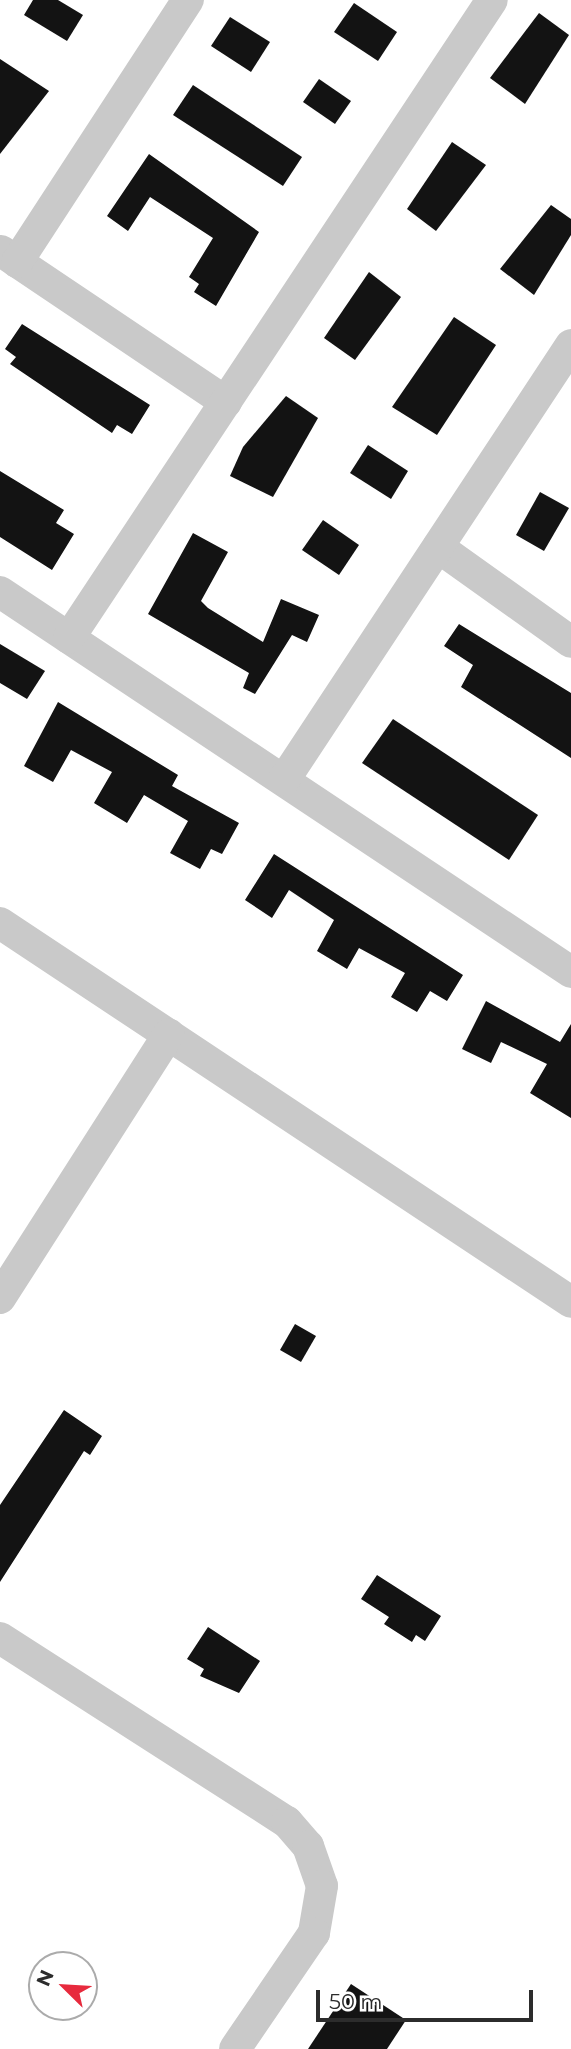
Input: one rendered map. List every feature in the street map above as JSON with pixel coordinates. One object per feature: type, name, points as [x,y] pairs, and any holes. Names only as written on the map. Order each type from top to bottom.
[{"type":"street","points":[[188,0],[8,256],[226,402]]},
{"type":"street","points":[[69,638],[492,0]]},
{"type":"street","points":[[284,780],[571,345]]},
{"type":"street","points":[[438,547],[571,642]]},
{"type":"street","points":[[0,592],[571,972]]},
{"type":"street","points":[[0,923],[571,1302]]},
{"type":"street","points":[[0,1298],[169,1034]]},
{"type":"street","points":[[0,1638],[287,1822],[308,1846],[322,1886],[314,1933],[235,2049]]},
{"type":"building","points":[[33,0],[58,0],[83,15],[67,41],[24,15]]},
{"type":"building","points":[[354,3],[397,32],[378,61],[334,32]]},
{"type":"building","points":[[539,13],[569,35],[525,104],[490,78]]},
{"type":"building","points":[[230,17],[270,42],[251,72],[211,46]]},
{"type":"building","points":[[0,59],[49,91],[0,154]]},
{"type":"building","points":[[319,79],[351,101],[335,124],[303,102]]},
{"type":"building","points":[[193,85],[302,157],[283,186],[173,115]]},
{"type":"building","points":[[452,142],[486,165],[436,231],[407,209]]},
{"type":"building","points":[[149,154],[259,232],[216,306],[194,292],[199,284],[189,277],[213,238],[150,197],[128,231],[107,216]]},
{"type":"building","points":[[551,205],[571,219],[571,235],[534,295],[500,269]]},
{"type":"building","points":[[369,272],[401,297],[355,360],[324,338]]},
{"type":"building","points":[[454,317],[496,345],[437,435],[392,407]]},
{"type":"building","points":[[22,324],[150,405],[132,434],[117,425],[112,433],[10,364],[16,357],[5,349]]},
{"type":"building","points":[[286,396],[318,418],[273,497],[230,476],[243,447]]},
{"type":"building","points":[[368,445],[408,471],[391,499],[350,473]]},
{"type":"building","points":[[0,471],[64,510],[56,523],[74,534],[52,570],[0,537]]},
{"type":"building","points":[[540,492],[569,508],[544,551],[516,535]]},
{"type":"building","points":[[323,520],[359,545],[339,575],[302,550]]},
{"type":"building","points":[[193,533],[228,552],[201,601],[208,608],[263,642],[281,599],[319,615],[307,642],[292,635],[255,694],[243,688],[249,673],[148,614]]},
{"type":"building","points":[[459,624],[571,693],[571,758],[461,687],[473,665],[444,646]]},
{"type":"building","points":[[0,644],[45,671],[27,699],[0,683]]},
{"type":"building","points":[[58,702],[178,775],[172,786],[239,823],[222,854],[211,849],[200,869],[170,853],[188,821],[144,795],[127,823],[94,803],[112,772],[71,750],[53,782],[24,766]]},
{"type":"building","points":[[393,719],[538,815],[509,860],[362,763]]},
{"type":"building","points":[[274,854],[463,975],[447,1001],[430,991],[417,1012],[391,997],[405,973],[359,948],[347,969],[317,951],[334,920],[289,890],[272,918],[245,900]]},
{"type":"building","points":[[486,1001],[560,1042],[571,1024],[571,1118],[530,1093],[547,1064],[501,1042],[491,1063],[462,1049]]},
{"type":"building","points":[[295,1324],[316,1336],[301,1362],[280,1350]]},
{"type":"building","points":[[64,1410],[102,1436],[90,1455],[84,1451],[0,1582],[0,1505]]},
{"type":"building","points":[[377,1575],[441,1616],[425,1641],[416,1635],[412,1642],[384,1624],[389,1617],[361,1599]]},
{"type":"building","points":[[208,1627],[260,1661],[239,1693],[200,1676],[204,1669],[187,1659]]},
{"type":"building","points":[[351,1984],[406,2020],[387,2049],[308,2049]]}]
